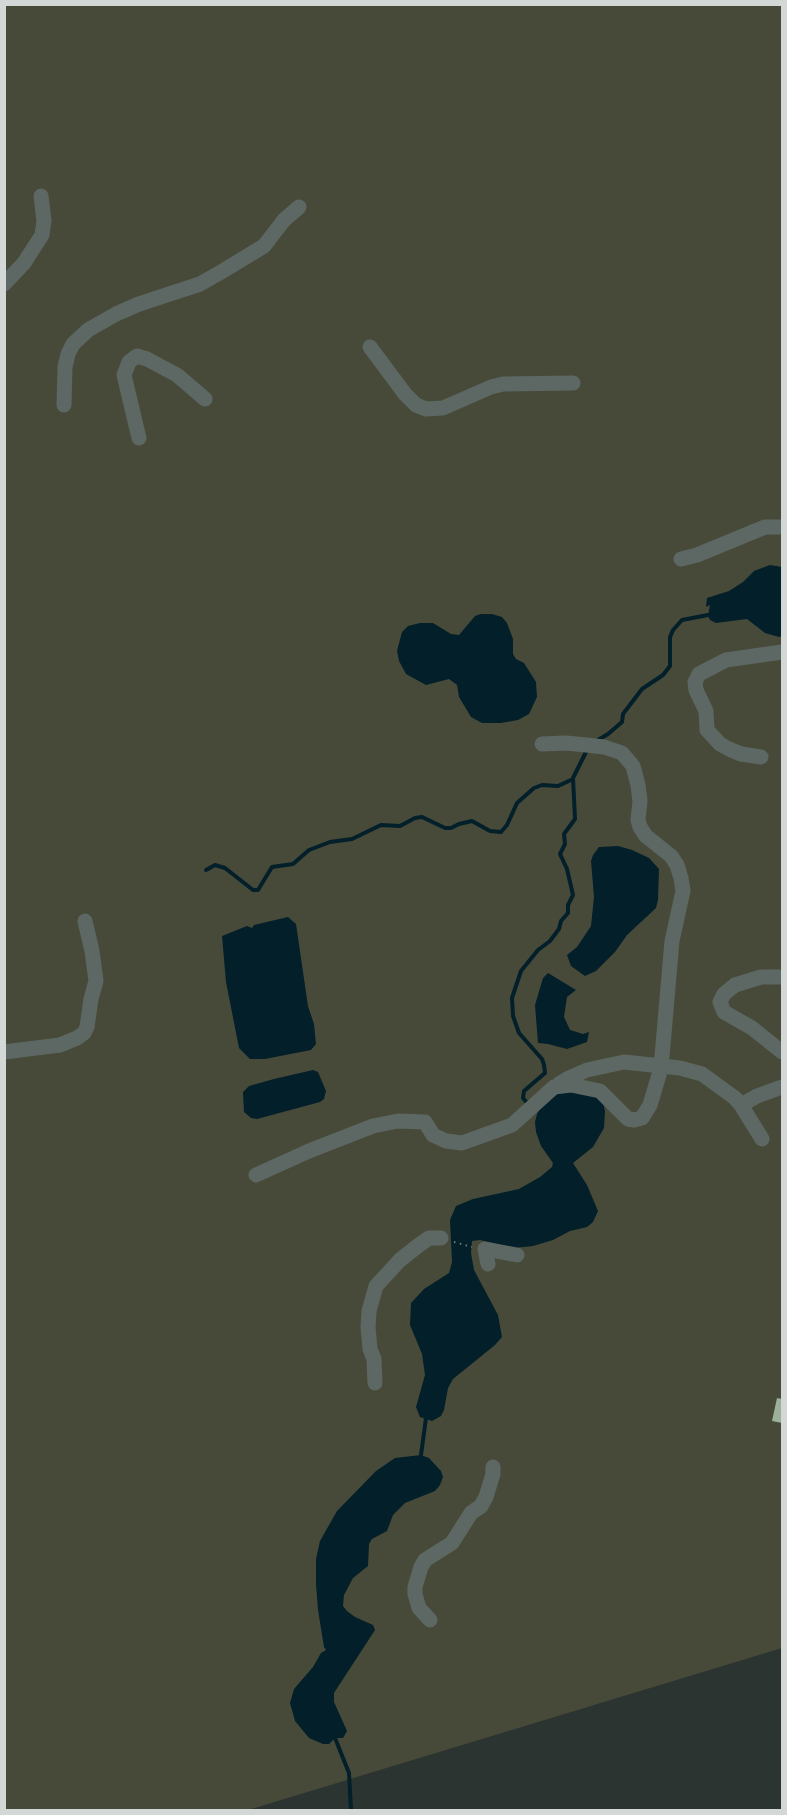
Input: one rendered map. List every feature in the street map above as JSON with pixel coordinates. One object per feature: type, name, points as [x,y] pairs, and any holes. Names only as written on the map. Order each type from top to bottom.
[{"type":"lane","points":[[4,284],[24,263],[42,235],[44,221],[41,196]]},
{"type":"lane","points":[[64,405],[65,367],[68,354],[73,344],[88,330],[131,308],[200,284],[221,272],[264,246],[284,220],[299,207]]},
{"type":"lane","points":[[370,347],[405,394],[416,405],[426,409],[443,408],[503,384],[573,382]]},
{"type":"lane","points":[[139,438],[124,375],[129,362],[137,356],[147,358],[177,375],[205,399]]},
{"type":"lane","points":[[681,559],[698,555],[765,527],[783,527]]},
{"type":"lane","points":[[761,757],[741,754],[729,749],[720,744],[706,730],[706,711],[696,690],[695,682],[699,674],[726,660],[783,652]]},
{"type":"lane","points":[[542,744],[566,743],[604,747],[622,753],[633,766],[638,785],[640,827],[646,836],[671,856],[677,865],[683,891],[672,941],[661,1068],[650,1105],[642,1118],[628,1119],[600,1091],[578,1086],[554,1087]]},
{"type":"lane","points":[[4,1052],[60,1045],[84,1033],[96,981],[94,960],[85,921]]},
{"type":"lane","points":[[783,977],[761,977],[735,985],[724,994],[720,1002],[724,1012],[752,1028],[783,1052]]},
{"type":"lane","points":[[256,1175],[373,1126],[398,1121],[425,1122],[433,1135],[446,1141],[462,1143],[513,1125],[554,1087],[568,1078],[586,1070],[624,1062],[661,1068],[680,1068],[702,1074],[735,1098],[762,1139]]},
{"type":"lane","points":[[741,1105],[757,1096],[783,1087]]},
{"type":"lane","points":[[375,1383],[374,1359],[370,1350],[368,1327],[371,1299],[376,1286],[400,1260],[419,1245],[429,1238],[441,1238]]},
{"type":"lane","points":[[488,1264],[485,1249],[517,1255]]},
{"type":"lane","points":[[430,1620],[419,1608],[415,1594],[421,1567],[425,1560],[452,1543],[471,1514],[481,1506],[493,1467]]},
{"type":"path","points":[[441,1238],[480,1250]]},
{"type":"green space","points":[[5,5],[782,5],[782,1648],[248,1810],[5,1810]]},
{"type":"water","points":[[770,565],[782,567],[782,636],[765,633],[747,619],[716,623],[710,620],[708,616],[710,605],[706,607],[707,598],[729,591],[754,571]]},
{"type":"water","points":[[481,614],[502,617],[507,623],[513,639],[513,654],[516,659],[524,663],[536,682],[537,697],[529,714],[518,720],[482,723],[471,717],[459,697],[457,685],[449,679],[426,685],[406,674],[399,661],[397,651],[402,632],[408,626],[433,623],[451,634],[459,635],[475,616]]},
{"type":"water","points":[[618,846],[649,858],[659,869],[656,908],[627,935],[615,952],[596,971],[585,976],[571,966],[567,955],[577,947],[591,926],[594,897],[591,861],[593,855],[599,847]]},
{"type":"water","points":[[288,917],[296,924],[316,1044],[311,1050],[265,1059],[250,1059],[239,1048],[226,982],[222,936],[247,926],[252,928],[254,925]]},
{"type":"water","points":[[548,973],[576,990],[567,997],[564,1017],[570,1030],[583,1034],[589,1032],[587,1042],[567,1049],[538,1043],[535,1005],[543,978]]},
{"type":"water","points":[[313,1070],[318,1072],[326,1091],[324,1099],[320,1102],[257,1119],[251,1118],[244,1112],[243,1092],[249,1086]]},
{"type":"water","points":[[584,1091],[603,1102],[605,1111],[604,1128],[593,1147],[573,1163],[587,1185],[598,1211],[593,1222],[587,1227],[570,1231],[553,1240],[533,1246],[514,1248],[480,1240],[472,1241],[471,1253],[474,1270],[498,1315],[502,1337],[453,1379],[448,1388],[441,1416],[432,1421],[420,1417],[416,1407],[425,1375],[422,1354],[410,1325],[411,1303],[424,1289],[449,1273],[452,1262],[450,1220],[456,1206],[473,1199],[519,1189],[552,1167],[553,1163],[541,1146],[536,1132],[537,1114],[542,1105],[559,1093]]},
{"type":"water","points":[[421,1455],[429,1458],[441,1471],[443,1477],[440,1485],[435,1491],[405,1503],[393,1515],[387,1531],[372,1539],[369,1544],[368,1566],[353,1578],[344,1595],[343,1606],[347,1611],[373,1625],[375,1630],[334,1693],[334,1702],[347,1731],[343,1738],[335,1738],[329,1744],[323,1744],[309,1738],[295,1721],[290,1703],[294,1689],[313,1667],[321,1653],[326,1650],[318,1610],[316,1584],[316,1559],[320,1541],[337,1511],[376,1471],[395,1458]]},
{"type":"building","points":[[777,1398],[782,1399],[782,1423],[772,1421]]},
{"type":"waterway","points":[[598,740],[622,722],[623,714],[642,689],[663,675],[670,666],[670,637],[673,630],[682,620],[708,615]]},
{"type":"waterway","points":[[528,1104],[523,1098],[524,1091],[545,1073],[544,1065],[542,1059],[519,1033],[513,1016],[512,998],[521,971],[538,950],[550,941],[568,913],[568,905],[573,895],[567,869],[560,854],[565,844],[564,834],[575,819],[573,778],[588,748]]},
{"type":"waterway","points":[[206,870],[215,865],[225,868],[253,890],[258,890],[272,867],[293,864],[309,850],[330,842],[352,839],[381,825],[400,826],[422,817],[445,828],[472,821],[490,831],[501,832],[507,825],[517,803],[534,788],[542,785],[558,786],[573,779]]},
{"type":"waterway","points":[[421,1455],[426,1418]]},
{"type":"waterway","points":[[335,1738],[349,1773],[351,1810]]}]
